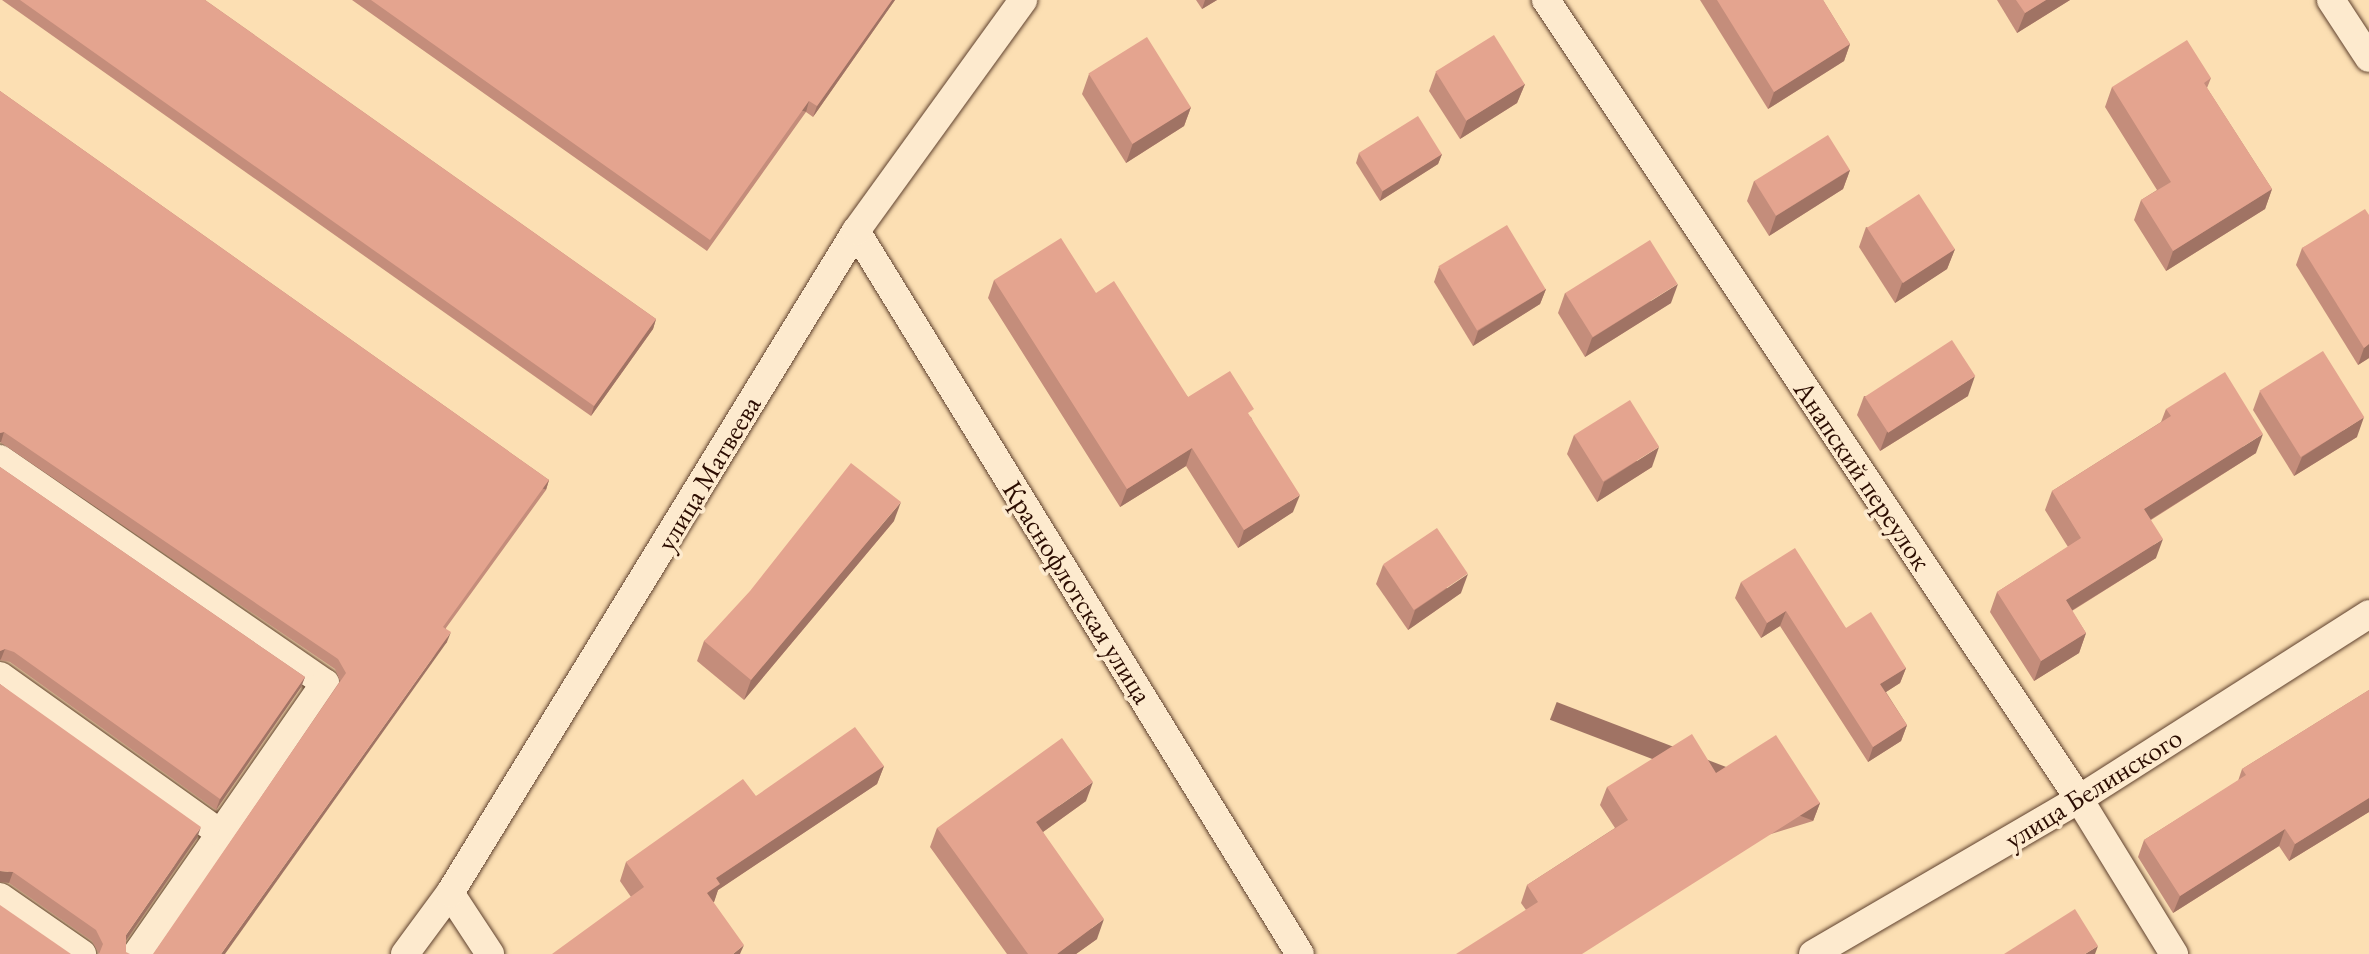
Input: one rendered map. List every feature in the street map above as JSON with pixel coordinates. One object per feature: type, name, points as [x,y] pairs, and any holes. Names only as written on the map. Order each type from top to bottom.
[{"type":"lane","name":"улица Матвеева","points":[[405,954],[450,893],[856,231],[1023,0]]},
{"type":"lane","name":"Анапский переулок","points":[[1546,0],[2079,799],[2174,954]]},
{"type":"lane","points":[[2331,0],[2369,58]]},
{"type":"lane","name":"Краснофлотская улица","points":[[856,231],[1300,954]]},
{"type":"lane","points":[[0,459],[325,683],[137,954]]},
{"type":"lane","name":"улица Белинского","points":[[1813,954],[2079,799],[2369,614]]},
{"type":"lane","points":[[0,676],[220,833]]},
{"type":"lane","points":[[450,893],[490,954]]},
{"type":"lane","points":[[0,897],[82,954]]},
{"type":"building","points":[[20,0],[205,0],[656,319],[594,406]]},
{"type":"building","points":[[371,0],[892,0],[817,106],[809,101],[710,240]]},
{"type":"building","points":[[1717,0],[1823,0],[1850,44],[1774,92]]},
{"type":"building","points":[[2016,0],[2046,0],[2025,13]]},
{"type":"building","points":[[1494,35],[1525,84],[1466,121],[1435,72]]},
{"type":"building","points":[[1147,37],[1191,107],[1132,144],[1088,74]]},
{"type":"building","points":[[2187,40],[2211,78],[2204,83],[2272,189],[2173,251],[2141,200],[2171,182],[2112,87]]},
{"type":"building","points":[[0,91],[549,480],[443,627],[451,632],[221,954],[153,954],[346,673],[338,659],[4,432],[0,433]]},
{"type":"building","points":[[1418,116],[1442,154],[1382,191],[1359,153]]},
{"type":"building","points":[[1828,135],[1850,170],[1776,216],[1754,181]]},
{"type":"building","points":[[1919,194],[1955,249],[1903,283],[1867,228]]},
{"type":"building","points":[[2365,209],[2369,215],[2369,344],[2364,348],[2302,248]]},
{"type":"building","points":[[1507,225],[1546,289],[1477,330],[1438,266]]},
{"type":"building","points":[[1061,238],[1096,293],[1114,281],[1188,397],[1230,371],[1254,409],[1248,413],[1300,495],[1244,530],[1192,448],[1127,489],[994,280]]},
{"type":"building","points":[[1650,240],[1678,284],[1593,337],[1565,293]]},
{"type":"building","points":[[1952,340],[1975,376],[1888,433],[1865,397]]},
{"type":"building","points":[[2323,351],[2364,417],[2301,457],[2259,391]]},
{"type":"building","points":[[2225,372],[2263,434],[2144,509],[2163,539],[2066,600],[2086,633],[2041,661],[1997,592],[2081,538],[2052,491],[2171,416],[2166,409]]},
{"type":"building","points":[[1630,400],[1659,447],[1603,482],[1574,435]]},
{"type":"building","points":[[851,463],[901,502],[751,680],[704,641],[750,591]]},
{"type":"building","points":[[0,467],[305,677],[220,799],[14,652],[0,651]]},
{"type":"building","points":[[1437,528],[1468,574],[1414,610],[1383,564]]},
{"type":"building","points":[[1795,548],[1846,628],[1871,612],[1906,668],[1880,684],[1907,725],[1873,747],[1786,611],[1767,623],[1741,582]]},
{"type":"building","points":[[0,684],[201,827],[126,935],[126,952],[130,954],[99,954],[103,944],[96,930],[13,872],[0,871]]},
{"type":"building","points":[[2369,690],[2369,798],[2295,844],[2285,829],[2180,896],[2144,840],[2246,775],[2242,769]]},
{"type":"building","points":[[855,727],[884,766],[716,878],[720,884],[707,893],[744,945],[733,954],[552,954],[644,887],[626,862],[743,779],[756,796]]},
{"type":"building","points":[[1692,734],[1716,773],[1776,735],[1820,803],[1582,954],[1456,954],[1538,902],[1527,885],[1628,820],[1607,787]]},
{"type":"building","points":[[1062,738],[1093,782],[1036,822],[1104,919],[1057,954],[1028,954],[937,828]]},
{"type":"building","points":[[0,905],[71,954],[0,954]]},
{"type":"building","points":[[2075,909],[2098,946],[2085,954],[2004,954]]}]
